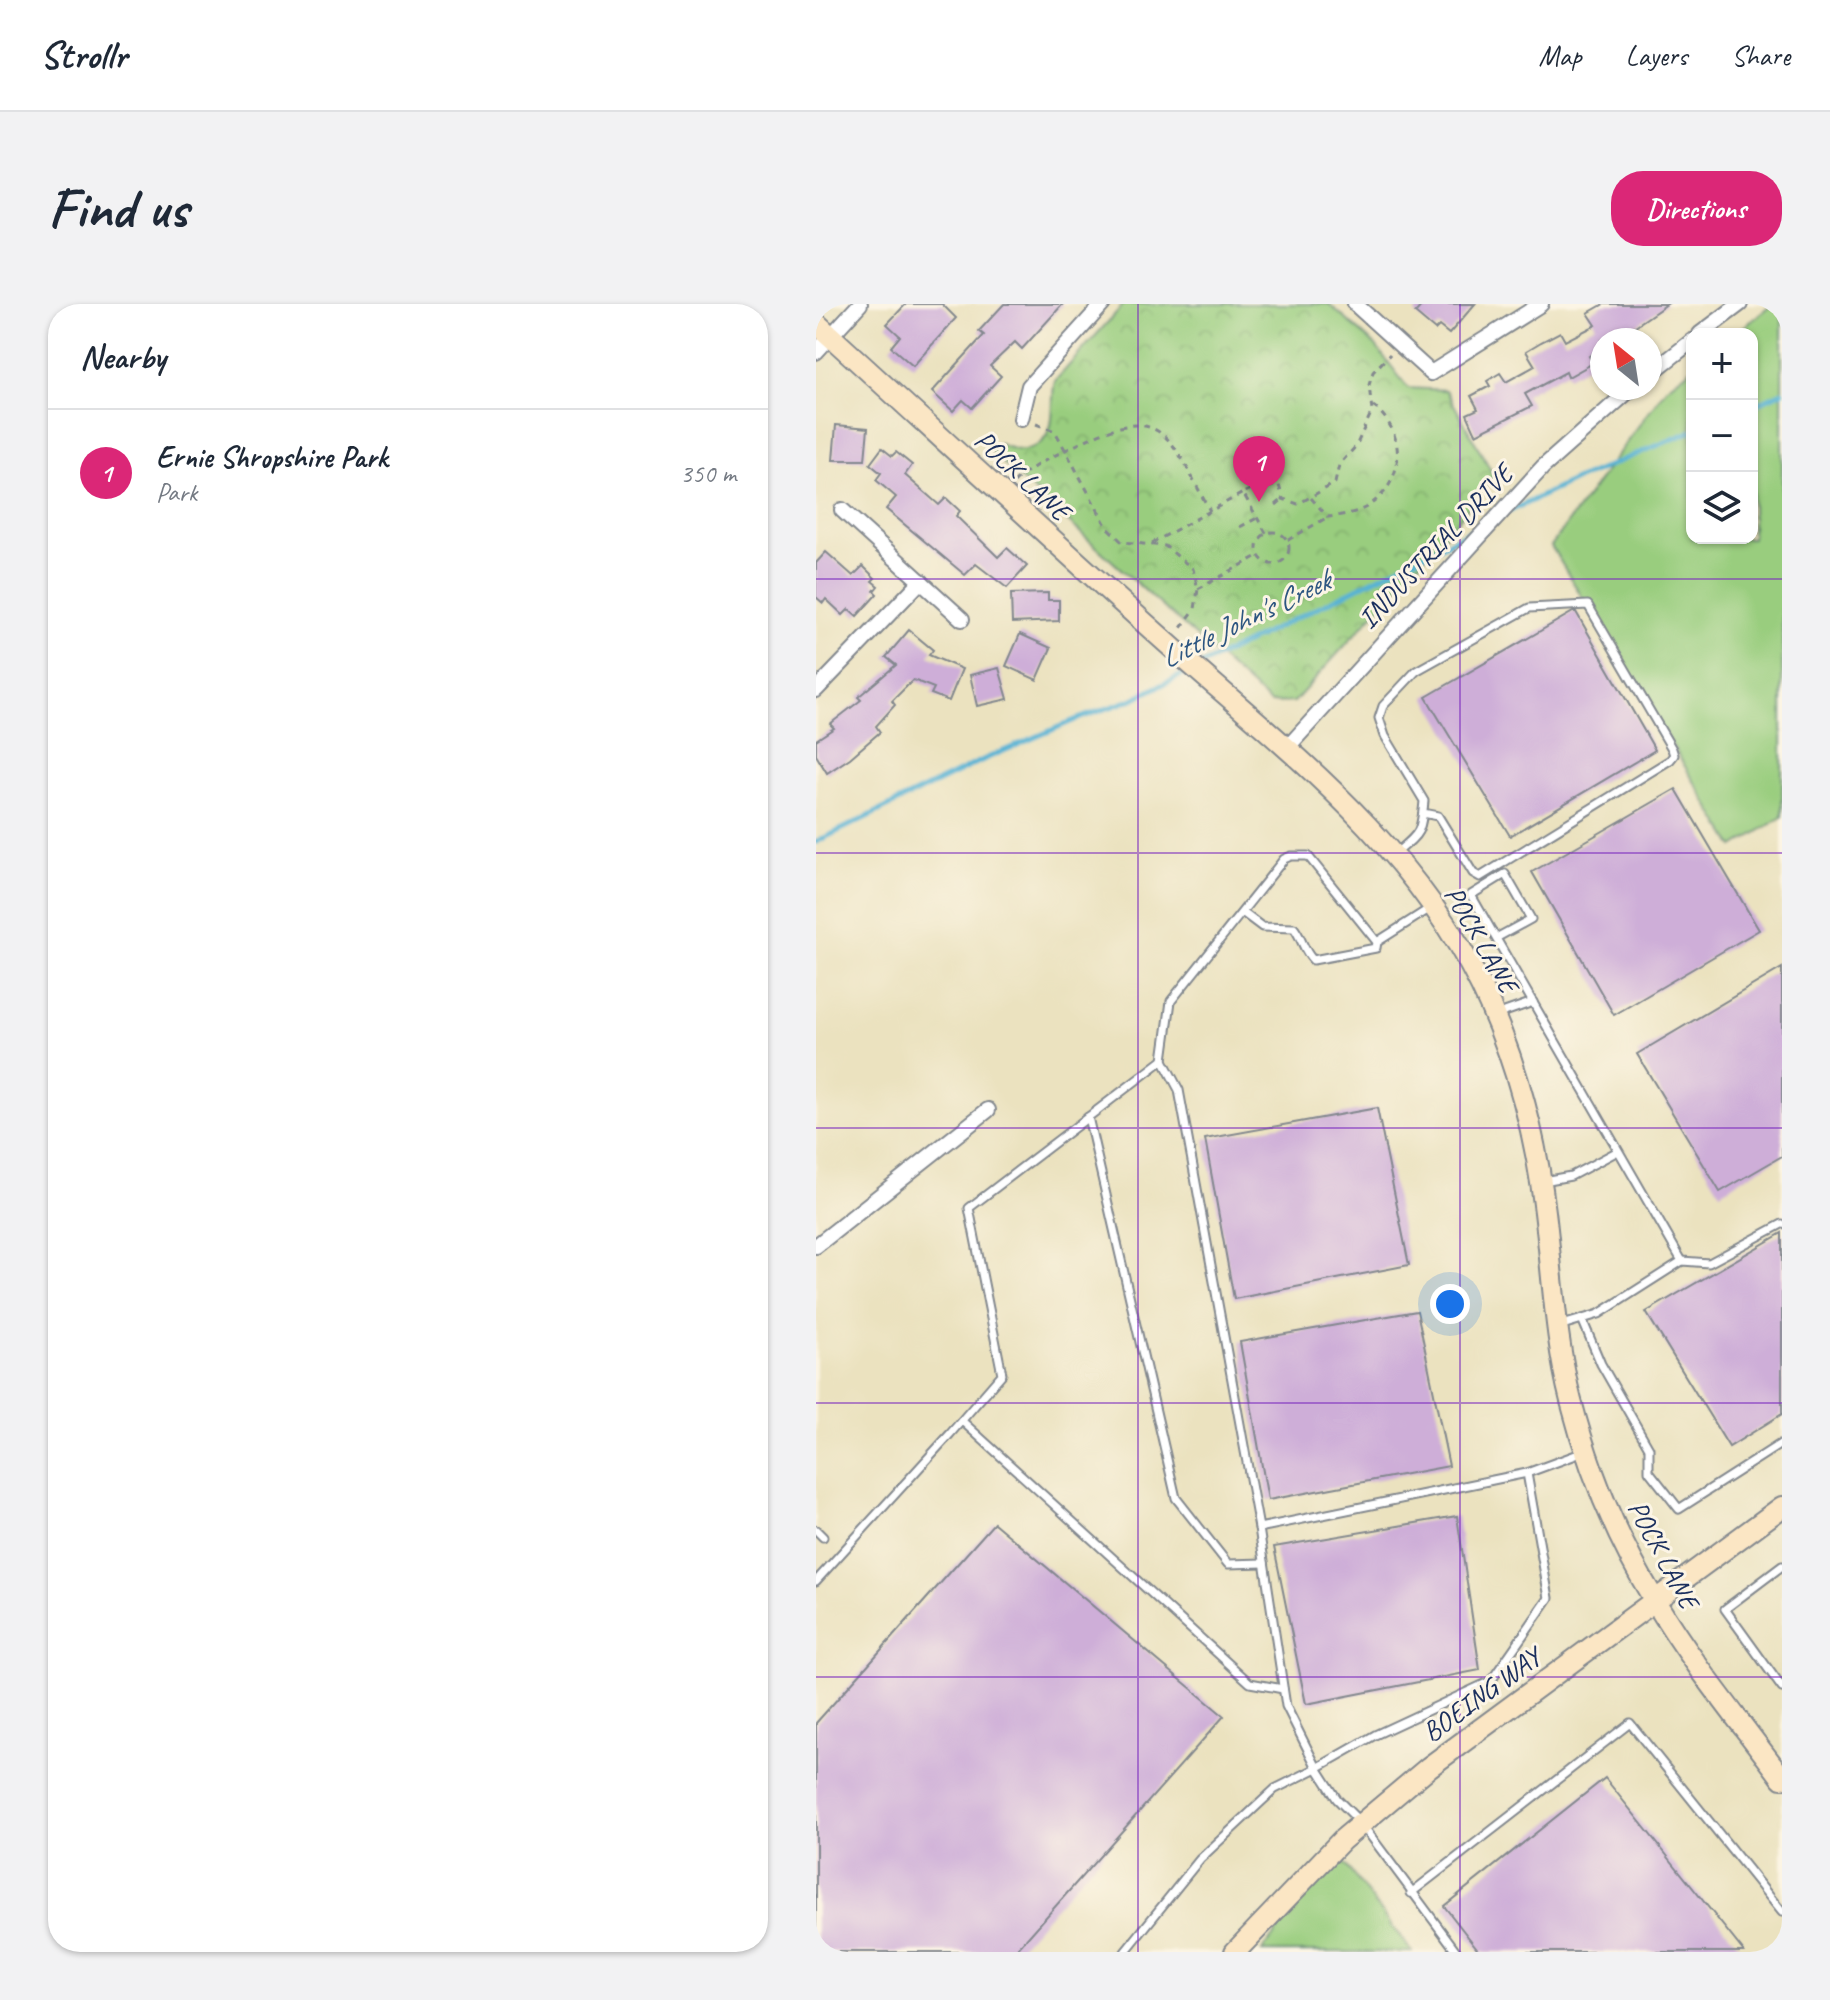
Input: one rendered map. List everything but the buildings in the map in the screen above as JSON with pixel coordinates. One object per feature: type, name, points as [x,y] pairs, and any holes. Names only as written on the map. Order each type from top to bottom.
[{"type":"street","points":[[816,352],[824,330],[860,304]]},
{"type":"street","points":[[1021,419],[1029,386],[1103,304]]},
{"type":"street","points":[[1355,304],[1431,373],[1541,304]]},
{"type":"street","points":[[1708,328],[1740,304]]},
{"type":"street","name":"POCK LANE","points":[[824,330],[1215,687],[1343,799],[1395,854],[1434,905],[1462,951],[1494,1016],[1527,1116],[1540,1181],[1556,1326],[1571,1402],[1586,1452],[1624,1545],[1654,1601],[1782,1778]]},
{"type":"street","points":[[1662,365],[1686,346]]},
{"type":"street","name":"INDUSTRIAL DRIVE","points":[[1286,749],[1543,467],[1618,400]]},
{"type":"street","points":[[842,510],[962,619]]},
{"type":"street","points":[[816,690],[921,581]]},
{"type":"street","points":[[816,1246],[988,1110]]},
{"type":"street","name":"BOEING WAY","points":[[1242,1950],[1294,1888],[1361,1823],[1429,1767],[1782,1507]]},
{"type":"lane","points":[[1395,854],[1422,828],[1423,813],[1424,801],[1385,736],[1379,718],[1383,706],[1416,671],[1529,608],[1588,605],[1674,755],[1477,878],[1438,816],[1423,813]]},
{"type":"lane","points":[[1377,942],[1308,856],[1284,859],[1171,1001],[1163,1060],[1179,1090],[1259,1528],[1286,1706],[1317,1768],[1337,1799],[1361,1823],[1457,1952]]},
{"type":"lane","points":[[1496,938],[1531,919],[1505,874],[1471,895],[1682,1261]]},
{"type":"lane","points":[[1242,912],[1262,927],[1294,928],[1300,935],[1305,952],[1313,960],[1372,950],[1377,942],[1434,905]]},
{"type":"lane","points":[[1494,1016],[1533,1002]]},
{"type":"lane","points":[[816,1581],[1002,1374],[969,1208],[1163,1060]]},
{"type":"lane","points":[[1088,1117],[1176,1498],[1228,1564],[1264,1563]]},
{"type":"lane","points":[[1540,1181],[1571,1176],[1618,1151]]},
{"type":"lane","points":[[1556,1326],[1599,1314],[1682,1261],[1709,1263],[1782,1224]]},
{"type":"lane","points":[[1582,1319],[1601,1364],[1649,1448],[1649,1471],[1679,1509],[1782,1443]]},
{"type":"lane","points":[[962,1421],[1250,1683],[1283,1689]]},
{"type":"lane","points":[[1259,1528],[1527,1473],[1586,1452]]},
{"type":"lane","points":[[1125,1952],[1200,1859],[1275,1789],[1375,1735],[1491,1681],[1549,1598],[1527,1473]]},
{"type":"lane","points":[[816,1530],[823,1537]]},
{"type":"lane","points":[[1782,1566],[1725,1609],[1782,1688]]},
{"type":"lane","points":[[1411,1893],[1630,1723],[1782,1912]]},
{"type":"path","points":[[1283,499],[1298,504],[1335,483],[1339,465],[1356,446],[1373,406],[1369,385],[1373,372],[1399,344]]},
{"type":"path","points":[[1288,540],[1328,517],[1368,507],[1382,495],[1393,478],[1399,449],[1391,426],[1373,406]]},
{"type":"path","points":[[1021,419],[1055,431],[1107,527],[1122,542],[1138,545],[1151,543],[1254,488],[1279,485],[1283,499]]},
{"type":"path","points":[[1003,495],[1018,478],[1066,450],[1111,427],[1134,423],[1153,428],[1170,439],[1210,511]]},
{"type":"path","points":[[1243,493],[1266,533]]},
{"type":"path","points":[[1310,497],[1328,517]]},
{"type":"path","points":[[1276,505],[1283,499]]},
{"type":"path","points":[[1240,527],[1257,518]]},
{"type":"path","points":[[1266,533],[1282,534],[1288,540],[1288,556],[1282,562],[1265,562],[1259,556],[1259,539],[1266,533]]},
{"type":"path","points":[[1151,543],[1165,546],[1185,561],[1193,569],[1198,589],[1195,609],[1172,648]]},
{"type":"path","points":[[1198,589],[1259,556]]},
{"type":"green space","points":[[1124,304],[1329,304],[1375,345],[1408,388],[1446,390],[1494,476],[1453,526],[1294,702],[1270,703],[992,453],[999,444],[1022,450],[1036,446],[1043,440],[1051,425],[1055,381]]},
{"type":"green space","points":[[1773,304],[1782,304],[1782,817],[1734,847],[1551,546],[1658,400],[1662,400],[1667,387],[1686,373],[1686,544],[1758,544],[1758,328],[1743,328]]},
{"type":"green space","points":[[1344,1863],[1412,1952],[1262,1952],[1320,1872]]},
{"type":"waterway","name":"Little John's Creek","points":[[1758,403],[1782,392]]},
{"type":"waterway","name":"Little John's Creek","points":[[1510,511],[1686,434]]},
{"type":"waterway","name":"Little John's Creek","points":[[1202,665],[1483,525]]},
{"type":"waterway","name":"Little John's Creek","points":[[816,842],[985,759],[1133,699],[1190,671]]},
{"type":"place","name":"Ernie Shropshire Park","points":[[1259,502]]}]
